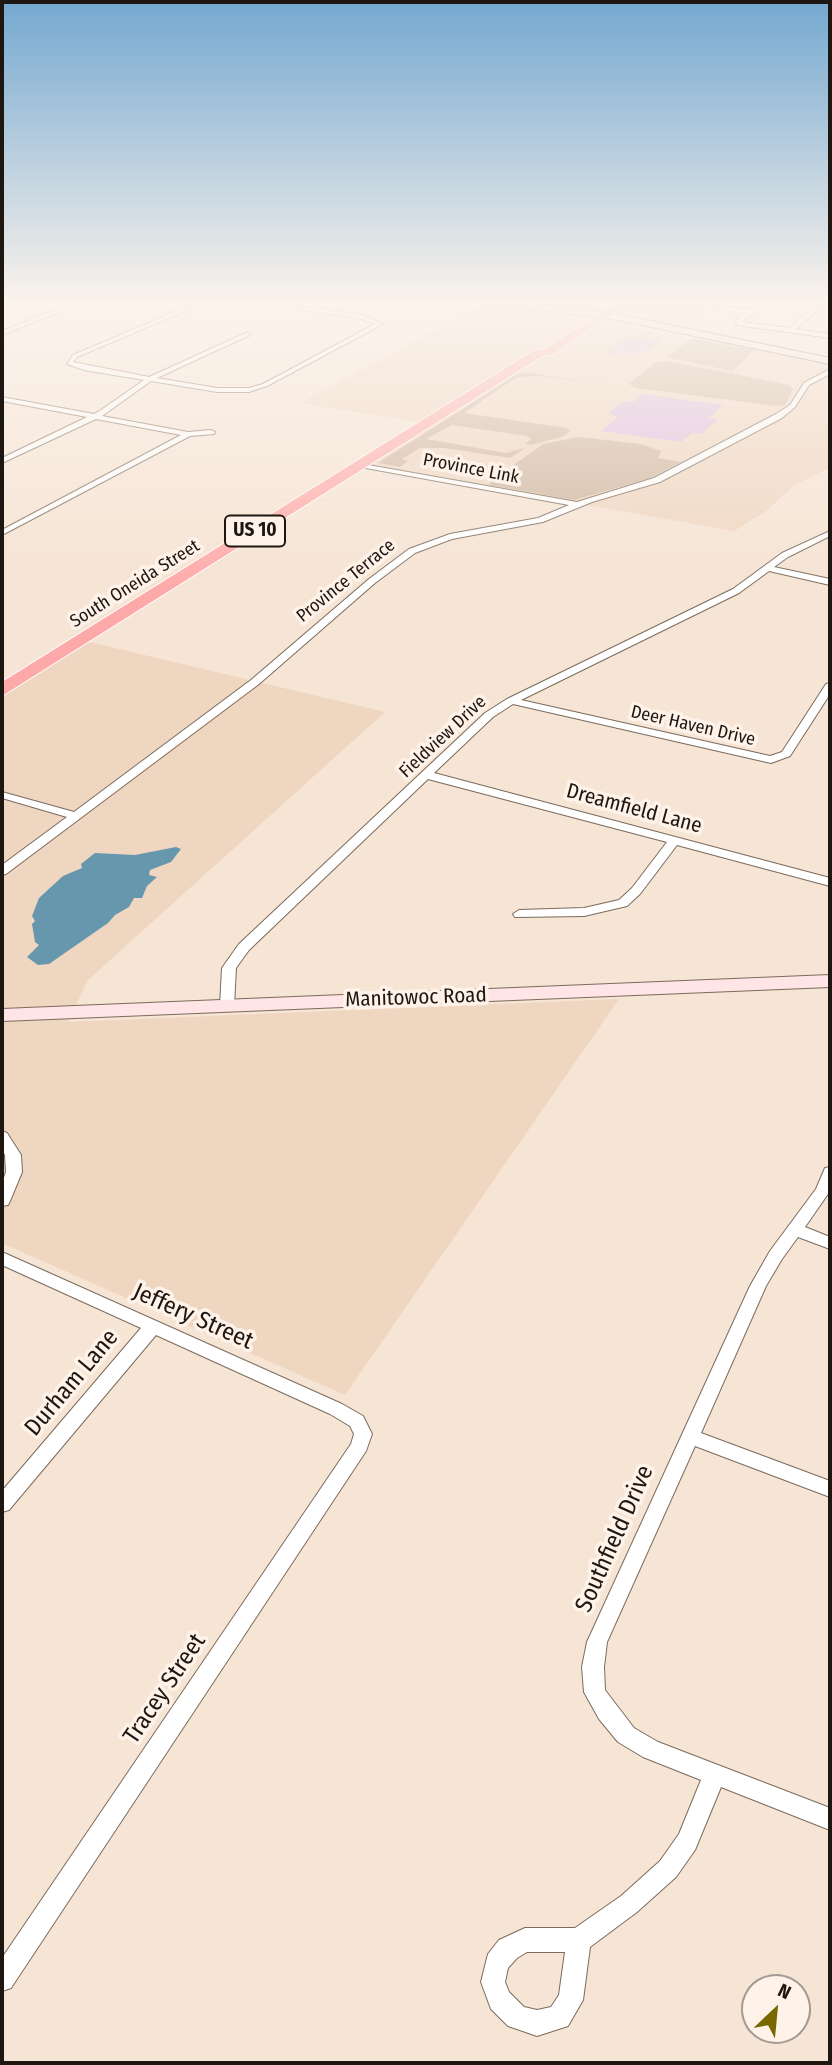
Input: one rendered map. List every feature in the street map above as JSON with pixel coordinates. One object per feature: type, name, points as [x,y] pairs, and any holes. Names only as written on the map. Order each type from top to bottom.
[{"type":"highway","name":"South Oneida Street","points":[[2,690],[468,397]]},
{"type":"main road","name":"Manitowoc Road","points":[[2,1015],[830,981]]},
{"type":"street","points":[[2,461],[96,416],[123,397]]},
{"type":"street","name":"Province Terrace","points":[[2,872],[255,682],[372,581],[412,551],[450,537],[540,520],[576,505],[648,483],[711,453],[785,412],[796,397]]},
{"type":"street","points":[[3,400],[188,434],[211,432]]},
{"type":"street","points":[[2,533],[188,434]]},
{"type":"street","name":"Province Link","points":[[360,465],[576,505]]},
{"type":"street","name":"Fieldview Drive","points":[[227,1006],[227,976],[239,953],[489,715],[511,701],[736,591],[794,549],[830,533]]},
{"type":"street","points":[[767,568],[830,582]]},
{"type":"street","name":"Deer Haven Drive","points":[[511,701],[772,760],[786,754],[830,686]]},
{"type":"street","name":"Dreamfield Lane","points":[[427,775],[830,882]]},
{"type":"street","points":[[2,795],[76,816]]},
{"type":"street","points":[[519,914],[584,912],[622,903],[636,891],[675,840]]},
{"type":"street","points":[[2,1136],[13,1155],[14,1172],[2,1201]]},
{"type":"street","name":"Southfield Drive","points":[[830,1172],[823,1190],[794,1229],[758,1286],[597,1642],[593,1667],[595,1692],[626,1735],[650,1750],[830,1819]]},
{"type":"street","points":[[794,1229],[830,1243]]},
{"type":"street","name":"Jeffery Street","points":[[2,1258],[336,1409],[362,1425]]},
{"type":"street","name":"Durham Lane","points":[[2,1504],[153,1326]]},
{"type":"street","name":"Tracey Street","points":[[2,1979],[359,1446],[363,1434],[362,1425]]},
{"type":"street","points":[[690,1437],[830,1489]]},
{"type":"street","points":[[579,1940],[629,1904],[668,1870],[692,1831],[714,1776]]},
{"type":"shaded area","points":[[311,397],[830,397],[830,468],[796,484],[766,511],[734,531],[360,465],[425,423],[300,403]]},
{"type":"shaded area","points":[[481,397],[487,397],[464,413],[567,428],[570,431],[562,437],[530,445],[525,444],[531,439],[527,436],[452,425],[426,439],[506,453],[525,448],[510,458],[445,448],[420,448],[402,459],[408,461],[400,467],[378,463]]},
{"type":"shaded area","points":[[709,397],[789,397],[785,405]]},
{"type":"shaded area","points":[[579,437],[641,444],[661,451],[658,458],[681,462],[648,479],[574,500],[490,485],[491,481],[543,444]]},
{"type":"shaded area","points":[[81,640],[385,712],[88,980],[68,1022],[619,999],[345,1395],[2,1243],[2,690]]},
{"type":"water","points":[[176,847],[181,849],[171,862],[150,870],[149,875],[157,877],[147,886],[142,898],[134,898],[129,907],[49,964],[38,965],[27,957],[39,945],[35,942],[32,924],[35,921],[32,916],[39,898],[63,876],[82,868],[81,864],[95,853],[135,855]]},
{"type":"building","points":[[638,397],[667,397],[723,405],[709,418],[718,419],[701,434],[692,433],[681,442],[601,431],[618,417],[608,413],[624,401],[633,402]]}]
